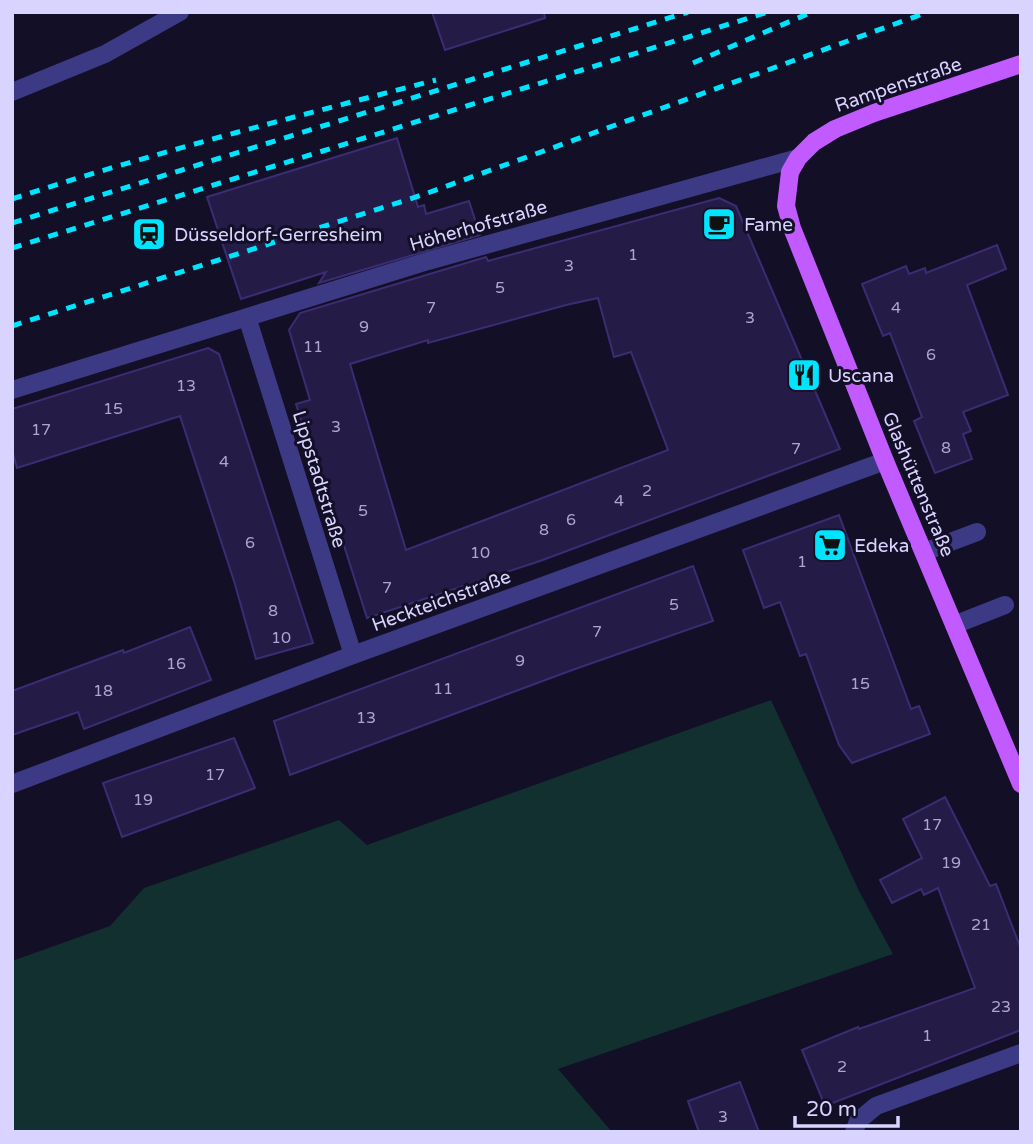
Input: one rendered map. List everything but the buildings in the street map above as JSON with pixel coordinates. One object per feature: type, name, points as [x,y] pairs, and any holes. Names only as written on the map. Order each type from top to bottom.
[{"type":"main road","name":"Rampenstraße","points":[[798,158],[814,142],[835,129],[874,113],[1021,64]]},
{"type":"main road","name":"Glashüttenstraße","points":[[798,158],[790,172],[786,205],[792,228],[1021,784]]},
{"type":"street","points":[[12,92],[106,54],[180,12]]},
{"type":"street","name":"Höherhofstraße","points":[[12,390],[428,261],[798,158]]},
{"type":"street","name":"Lippstadtstraße","points":[[247,317],[353,655]]},
{"type":"street","name":"Heckteichstraße","points":[[12,784],[353,655],[886,461]]},
{"type":"street","points":[[924,552],[977,531]]},
{"type":"street","points":[[954,625],[1005,605]]},
{"type":"street","points":[[855,1132],[858,1121],[876,1106],[1021,1053]]},
{"type":"green space","points":[[771,700],[859,891],[893,954],[558,1069],[612,1132],[12,1132],[12,961],[110,926],[144,888],[339,820],[367,845]]},
{"type":"railway","points":[[12,223],[688,12]]},
{"type":"railway","points":[[12,248],[768,12]]},
{"type":"railway","points":[[693,63],[812,12]]},
{"type":"railway","points":[[12,326],[422,195],[928,12]]},
{"type":"railway","points":[[12,199],[170,151],[436,80]]},
{"type":"place","name":"Fame","points":[[719,224]]},
{"type":"place","name":"Düsseldorf-Gerresheim","points":[[149,234]]},
{"type":"place","name":"Uscana","points":[[804,375]]},
{"type":"place","name":"Edeka","points":[[830,545]]}]
